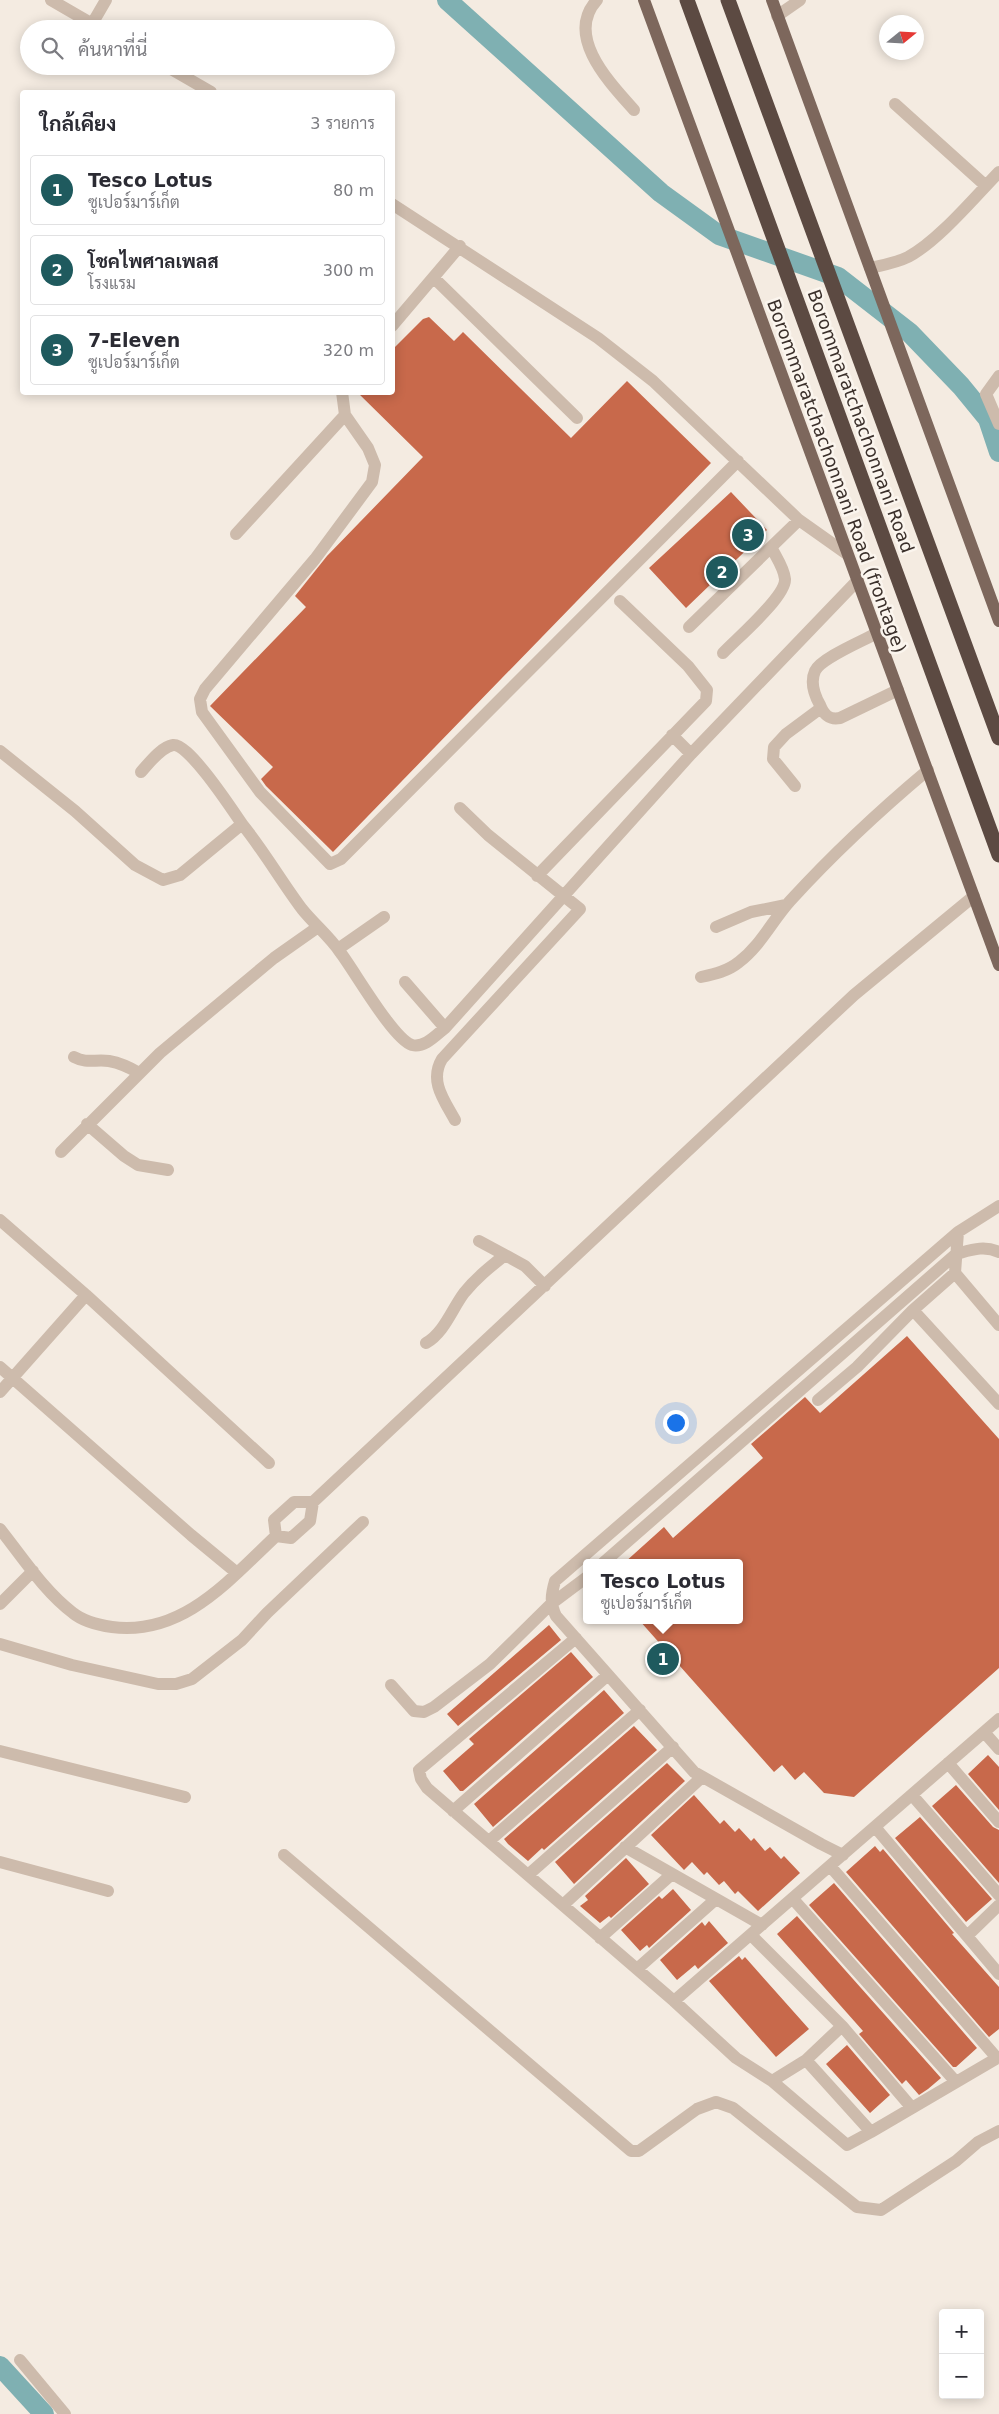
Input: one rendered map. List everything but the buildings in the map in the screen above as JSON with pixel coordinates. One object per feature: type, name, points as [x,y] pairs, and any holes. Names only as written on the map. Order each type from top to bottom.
[{"type":"highway","name":"Borommaratchachonnani Road","points":[[687,0],[999,855]]},
{"type":"highway","name":"Borommaratchachonnani Road","points":[[728,0],[999,738]]},
{"type":"main road","name":"Borommaratchachonnani Road (frontage)","points":[[644,0],[999,965]]},
{"type":"main road","points":[[772,0],[999,621]]},
{"type":"street","points":[[50,0],[86,20]]},
{"type":"street","points":[[99,20],[106,0]]},
{"type":"street","points":[[597,0],[587,12],[586,34],[589,46],[604,75],[634,110]]},
{"type":"street","points":[[777,16],[800,0]]},
{"type":"street","points":[[182,75],[208,90]]},
{"type":"street","points":[[895,104],[986,186]]},
{"type":"street","points":[[871,271],[908,256],[927,245],[999,172]]},
{"type":"street","points":[[395,206],[460,246],[598,338],[653,382],[799,520],[847,554]]},
{"type":"street","points":[[395,323],[460,246]]},
{"type":"street","points":[[434,278],[577,418]]},
{"type":"street","points":[[999,376],[986,394],[999,424]]},
{"type":"street","points":[[342,395],[345,414],[368,448],[374,466],[372,482],[315,559],[205,689],[200,699],[202,712],[260,792],[330,864],[341,859],[738,461]]},
{"type":"street","points":[[236,534],[345,414]]},
{"type":"street","points":[[689,627],[799,520]]},
{"type":"street","points":[[723,653],[780,594],[785,581],[782,569],[771,547]]},
{"type":"street","points":[[141,772],[166,748],[174,744],[181,746],[207,775],[318,927],[338,949],[368,994],[404,1040],[413,1045],[422,1045],[445,1028],[561,896],[691,754],[858,580]]},
{"type":"street","points":[[537,876],[706,700],[707,690],[688,666],[620,600]]},
{"type":"street","points":[[877,633],[820,664],[814,672],[815,695],[821,708],[828,717],[833,719],[840,718],[898,690]]},
{"type":"street","points":[[795,786],[772,759],[774,747],[786,734],[821,708]]},
{"type":"street","points":[[672,735],[691,754]]},
{"type":"street","points":[[0,751],[75,812],[135,866],[163,880],[180,875],[242,824]]},
{"type":"street","points":[[701,977],[726,971],[740,962],[759,944],[786,906],[879,811],[928,770]]},
{"type":"street","points":[[455,1120],[439,1092],[436,1069],[442,1059],[580,909],[537,876],[460,808]]},
{"type":"street","points":[[276,1536],[291,1538],[310,1521],[313,1502],[854,996],[974,896]]},
{"type":"street","points":[[716,927],[751,912],[786,906]]},
{"type":"street","points":[[338,949],[384,917]]},
{"type":"street","points":[[61,1152],[139,1073],[274,958],[318,927]]},
{"type":"street","points":[[405,982],[445,1028]]},
{"type":"street","points":[[74,1057],[87,1063],[110,1061],[139,1073]]},
{"type":"street","points":[[87,1124],[124,1156],[138,1165],[168,1170]]},
{"type":"street","points":[[844,1855],[702,1777],[556,1616],[551,1604],[555,1581],[958,1232],[999,1206]]},
{"type":"street","points":[[0,1220],[86,1294],[269,1463]]},
{"type":"street","points":[[958,1232],[955,1273],[999,1325]]},
{"type":"street","points":[[479,1241],[525,1266],[545,1286]]},
{"type":"street","points":[[608,1559],[956,1254],[978,1248],[990,1248],[999,1252]]},
{"type":"street","points":[[426,1343],[440,1330],[464,1292],[505,1255]]},
{"type":"street","points":[[818,1400],[857,1367],[913,1310],[955,1273]]},
{"type":"street","points":[[0,1392],[86,1294]]},
{"type":"street","points":[[913,1310],[999,1403]]},
{"type":"street","points":[[0,1367],[237,1573]]},
{"type":"street","points":[[276,1536],[274,1520],[294,1502],[313,1502]]},
{"type":"street","points":[[0,1644],[72,1665],[158,1684],[176,1684],[192,1679],[242,1640],[267,1612],[363,1522]]},
{"type":"street","points":[[0,1529],[51,1594],[74,1614],[94,1624],[121,1628],[148,1626],[170,1621],[215,1594],[276,1536]]},
{"type":"street","points":[[0,1604],[33,1571]]},
{"type":"street","points":[[391,1685],[414,1710],[424,1712],[434,1707],[455,1688],[490,1664],[551,1604],[583,1580]]},
{"type":"street","points":[[576,1638],[419,1770],[421,1779],[427,1788],[674,2001],[736,2058],[772,2081],[847,2144],[998,2058],[830,1866]]},
{"type":"street","points":[[453,1811],[608,1675]]},
{"type":"street","points":[[488,1841],[640,1710]]},
{"type":"street","points":[[674,2001],[999,1719]]},
{"type":"street","points":[[984,1732],[999,1749]]},
{"type":"street","points":[[528,1875],[673,1747]]},
{"type":"street","points":[[0,1751],[185,1797]]},
{"type":"street","points":[[948,1763],[999,1822]]},
{"type":"street","points":[[562,1905],[702,1777]]},
{"type":"street","points":[[912,1795],[999,1895]]},
{"type":"street","points":[[875,1827],[999,1974]]},
{"type":"street","points":[[625,1847],[762,1925]]},
{"type":"street","points":[[284,1855],[631,2151],[639,2151],[698,2109],[716,2102],[733,2108],[857,2207],[881,2210],[956,2161],[978,2142],[999,2132]]},
{"type":"street","points":[[0,1862],[108,1891]]},
{"type":"street","points":[[600,1938],[672,1874]]},
{"type":"street","points":[[637,1969],[716,1899]]},
{"type":"street","points":[[793,1899],[956,2082]]},
{"type":"street","points":[[967,1936],[999,1905]]},
{"type":"street","points":[[751,1934],[842,2026],[912,2108]]},
{"type":"street","points":[[772,2081],[806,2060],[842,2026]]},
{"type":"street","points":[[806,2060],[871,2132]]},
{"type":"street","points":[[20,2360],[65,2414]]},
{"type":"waterway","points":[[447,0],[661,193],[719,235],[838,277],[910,333],[961,386],[988,419],[999,452]]},
{"type":"waterway","points":[[0,2366],[44,2414]]},
{"type":"place","name":"7-Eleven","points":[[748,535]]},
{"type":"place","name":"โชคไพศาลเพลส","points":[[722,572]]},
{"type":"place","name":"Tesco Lotus","points":[[663,1659]]}]
